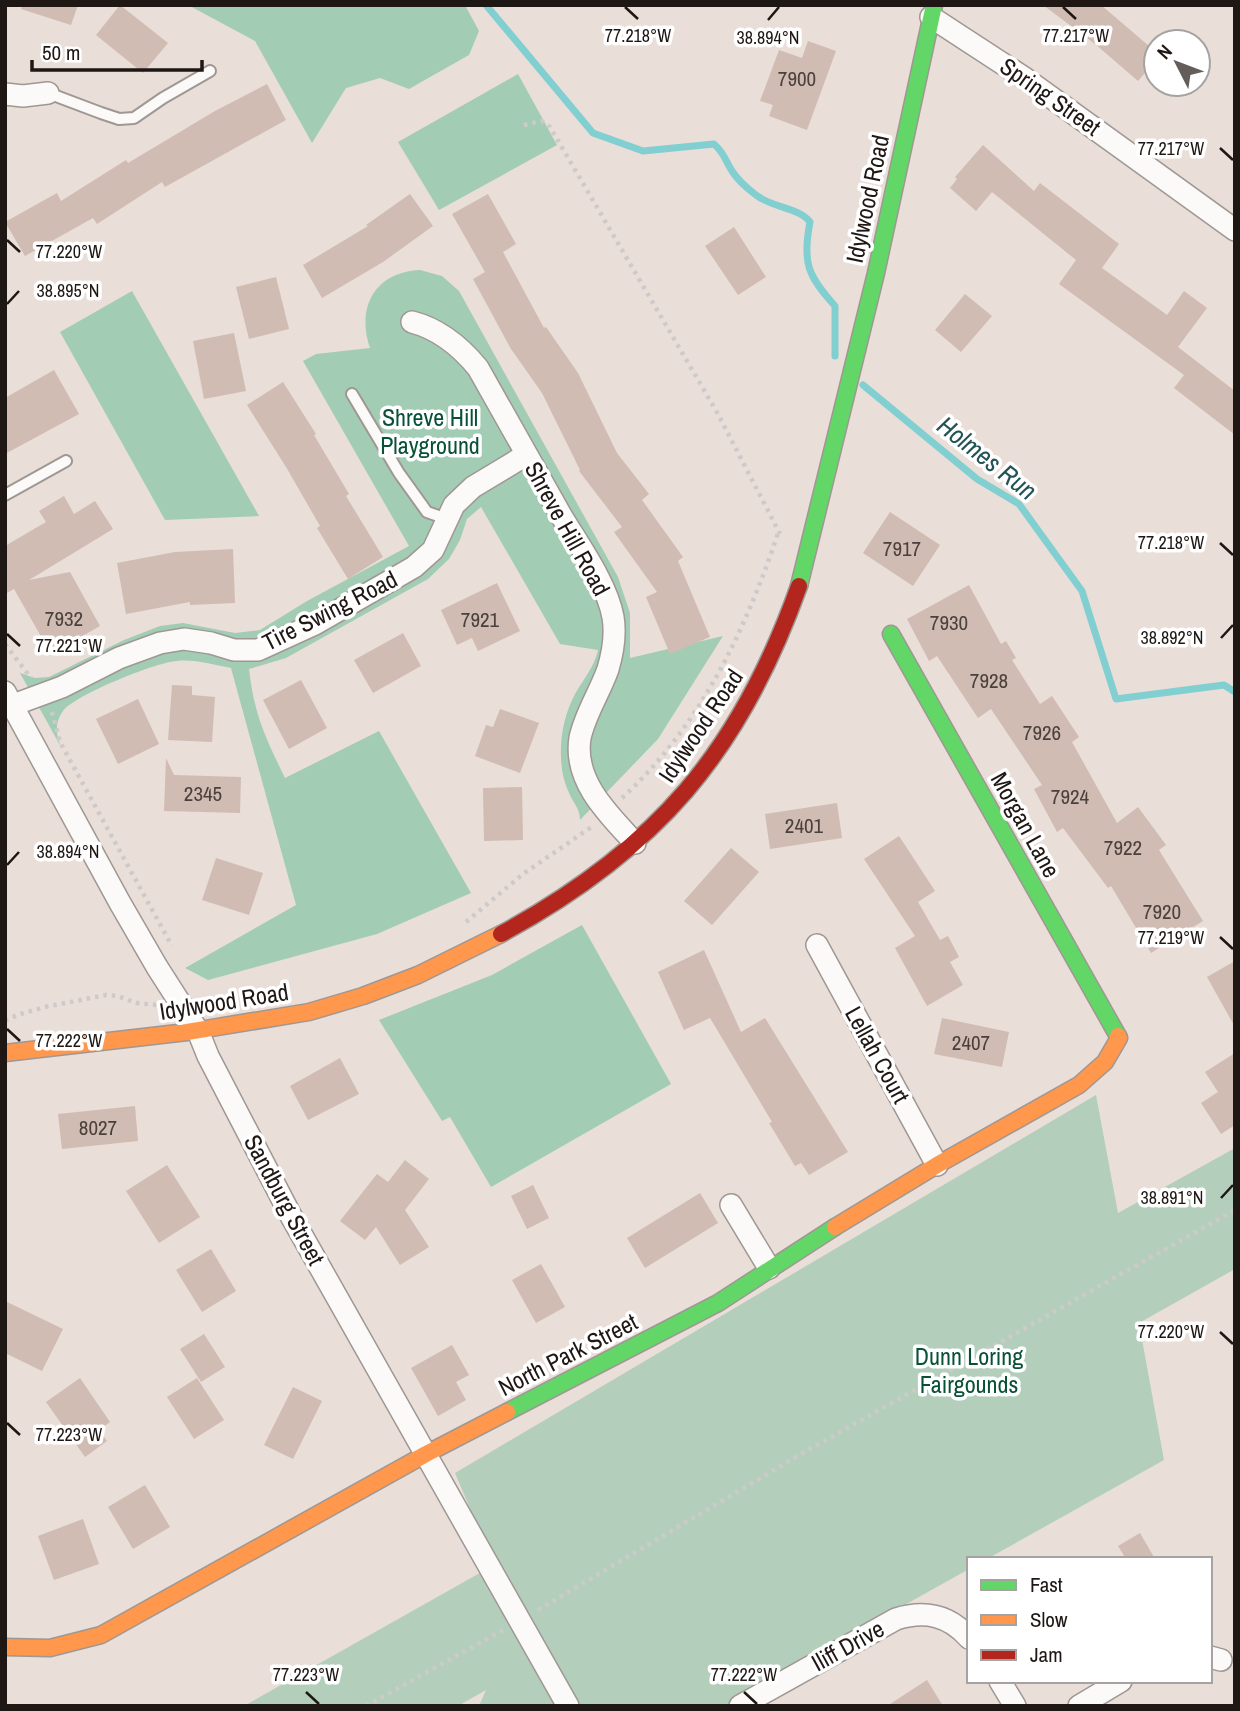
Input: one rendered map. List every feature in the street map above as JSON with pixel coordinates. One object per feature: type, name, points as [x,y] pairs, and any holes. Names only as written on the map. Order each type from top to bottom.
[{"type":"street","name":"Spring Street","points":[[933,11],[1235,230]]},
{"type":"street","name":"Idylwood Road","points":[[5,1053],[198,1031],[308,1012],[348,1000],[419,973],[530,918],[587,881],[635,843],[672,808],[698,778],[736,725],[764,675],[787,623],[825,489],[876,273],[933,11]]},
{"type":"street","points":[[5,94],[23,96],[48,93]]},
{"type":"street","name":"Shreve Hill Road","points":[[412,322],[440,333],[478,368],[597,576],[613,616],[614,648],[580,738],[580,759],[584,777],[607,813],[635,843]]},
{"type":"street","name":"Tire Swing Road","points":[[8,702],[42,695],[119,658],[160,643],[184,639],[234,650],[258,650],[314,624],[414,567],[433,550],[454,505],[473,487],[526,455]]},
{"type":"street","name":"Morgan Lane","points":[[891,634],[1119,1038]]},
{"type":"street","name":"Sandburg Street","points":[[8,702],[120,903],[198,1031],[208,1056],[291,1216],[568,1706]]},
{"type":"street","name":"Lellah Court","points":[[817,945],[937,1165]]},
{"type":"street","name":"North Park Street","points":[[5,1647],[50,1648],[101,1635],[426,1454],[718,1303],[769,1268],[937,1165],[1087,1080],[1105,1062],[1119,1038]]},
{"type":"street","points":[[731,1205],[769,1268]]},
{"type":"street","name":"Iliff Drive","points":[[740,1706],[896,1619],[912,1614],[929,1614],[946,1618],[964,1633]]},
{"type":"street","points":[[1001,1683],[1015,1706]]},
{"type":"street","points":[[1079,1706],[1118,1683]]},
{"type":"lane","points":[[48,93],[119,119],[134,118],[210,71]]},
{"type":"lane","points":[[352,394],[399,473],[427,512],[447,519]]},
{"type":"lane","points":[[5,495],[66,461]]},
{"type":"path","points":[[462,925],[523,874],[585,833],[630,791],[669,746],[706,694],[752,609],[778,534],[718,414],[550,127],[541,121],[524,125]]},
{"type":"path","points":[[5,644],[54,715],[60,742],[178,956]]},
{"type":"path","points":[[5,1021],[45,1007],[106,995],[118,996],[136,1003],[183,1008]]},
{"type":"path","points":[[366,1706],[519,1621],[801,1454],[1235,1210]]},
{"type":"green space","points":[[188,5],[465,5],[479,31],[469,55],[409,89],[380,78],[346,88],[312,143],[255,41]]},
{"type":"green space","points":[[518,74],[557,145],[439,210],[398,142]]},
{"type":"green space","name":"Shreve Hill Playground","points":[[420,270],[442,276],[459,291],[618,577],[630,613],[630,658],[723,636],[658,739],[580,820],[563,776],[561,741],[571,701],[591,668],[598,650],[560,644],[481,507],[467,519],[460,540],[449,559],[428,579],[286,658],[249,669],[261,725],[285,778],[379,731],[471,893],[377,934],[208,980],[185,968],[296,905],[231,668],[177,661],[152,667],[99,688],[70,704],[63,711],[57,729],[61,747],[20,673],[35,678],[49,677],[124,640],[160,626],[183,623],[235,633],[260,630],[307,601],[409,546],[303,361],[316,354],[370,348],[366,319],[373,294],[391,277]]},
{"type":"green space","points":[[132,291],[259,516],[165,520],[60,332]]},
{"type":"green space","points":[[582,925],[671,1084],[491,1187],[450,1117],[442,1121],[379,1020],[492,975]]},
{"type":"green space","name":"Dunn Loring Fairgounds","points":[[1096,1095],[1118,1213],[1235,1148],[1235,1269],[1139,1323],[1164,1460],[991,1557],[967,1557],[967,1570],[724,1706],[479,1706],[486,1690],[458,1706],[244,1706],[494,1565],[455,1473]]},
{"type":"building","points":[[22,5],[78,5],[71,25],[21,9]]},
{"type":"building","points":[[120,5],[168,43],[143,73],[96,35]]},
{"type":"building","points":[[1043,5],[1101,5],[1142,40],[1142,76],[1138,81]]},
{"type":"building","points":[[808,41],[836,51],[807,130],[769,116],[773,105],[760,101],[779,50],[802,58]]},
{"type":"building","points":[[267,84],[286,120],[165,187],[162,182],[97,224],[93,218],[25,256],[5,222],[57,193],[61,201],[126,160],[128,163],[215,111]]},
{"type":"building","points":[[983,145],[1034,191],[1040,183],[1119,244],[1102,268],[1167,315],[1184,291],[1207,308],[1178,347],[1235,391],[1235,435],[1174,388],[1184,375],[1059,284],[1076,260],[992,192],[976,211],[950,188],[957,179],[955,177]]},
{"type":"building","points":[[410,194],[433,226],[383,262],[322,298],[303,265],[368,226],[366,225]]},
{"type":"building","points":[[488,194],[516,244],[503,252],[544,328],[546,327],[578,373],[617,453],[649,494],[642,500],[683,557],[678,561],[710,637],[670,654],[646,597],[657,592],[614,532],[622,527],[579,471],[542,393],[511,349],[473,279],[485,272],[452,214]]},
{"type":"building","points":[[734,227],[766,277],[738,295],[705,246]]},
{"type":"building","points":[[276,277],[289,329],[249,339],[236,287]]},
{"type":"building","points":[[965,294],[992,316],[961,352],[935,330]]},
{"type":"building","points":[[234,333],[246,391],[204,399],[193,341]]},
{"type":"building","points":[[54,370],[79,414],[5,454],[5,398]]},
{"type":"building","points":[[283,382],[316,434],[314,435],[349,494],[346,496],[383,557],[348,579],[317,528],[320,526],[286,467],[247,405]]},
{"type":"building","points":[[64,496],[74,514],[95,501],[113,529],[29,580],[70,572],[100,626],[51,654],[14,589],[5,594],[5,546],[46,522],[39,511]]},
{"type":"building","points":[[890,512],[940,545],[913,586],[863,553]]},
{"type":"building","points":[[233,549],[235,603],[190,605],[190,602],[126,614],[117,563],[175,552]]},
{"type":"building","points":[[497,583],[520,631],[478,651],[472,638],[457,645],[441,610]]},
{"type":"building","points":[[969,585],[1001,644],[1006,641],[1016,658],[1012,660],[1040,704],[1052,696],[1079,737],[1072,742],[1117,823],[1138,807],[1166,845],[1159,850],[1203,921],[1151,953],[1111,886],[1108,888],[1063,828],[1057,832],[1034,789],[1042,785],[991,709],[978,718],[937,656],[929,661],[907,619]]},
{"type":"building","points":[[403,633],[421,666],[373,693],[354,660]]},
{"type":"building","points":[[301,680],[327,728],[289,749],[263,700]]},
{"type":"building","points":[[172,685],[192,686],[192,695],[215,697],[212,742],[168,740]]},
{"type":"building","points":[[138,699],[159,744],[118,764],[96,719]]},
{"type":"building","points":[[500,709],[539,723],[520,773],[475,756],[486,725],[493,727]]},
{"type":"building","points":[[166,758],[174,775],[241,777],[240,813],[164,811]]},
{"type":"building","points":[[522,787],[523,840],[484,841],[483,788]]},
{"type":"building","points":[[837,803],[842,838],[770,849],[765,814]]},
{"type":"building","points":[[899,836],[935,891],[918,902],[940,940],[948,936],[959,957],[950,962],[963,985],[927,1006],[895,948],[915,936],[864,859]]},
{"type":"building","points":[[731,848],[759,872],[712,925],[684,901]]},
{"type":"building","points":[[216,858],[263,873],[249,915],[202,900]]},
{"type":"building","points":[[704,950],[741,1032],[765,1018],[848,1152],[809,1175],[801,1163],[795,1166],[710,1018],[684,1030],[658,972]]},
{"type":"building","points":[[1235,961],[1235,1027],[1207,977]]},
{"type":"building","points":[[942,1018],[1009,1032],[1002,1067],[934,1054]]},
{"type":"building","points":[[1235,1053],[1235,1125],[1221,1134],[1201,1103],[1218,1092],[1205,1072]]},
{"type":"building","points":[[340,1058],[359,1094],[308,1120],[290,1086]]},
{"type":"building","points":[[135,1106],[138,1141],[62,1149],[58,1114]]},
{"type":"building","points":[[405,1160],[429,1179],[405,1210],[429,1247],[400,1265],[376,1227],[365,1240],[340,1221],[377,1174],[388,1182]]},
{"type":"building","points":[[167,1165],[200,1217],[159,1243],[126,1191]]},
{"type":"building","points":[[533,1185],[549,1218],[527,1229],[511,1196]]},
{"type":"building","points":[[700,1193],[718,1223],[645,1268],[627,1238]]},
{"type":"building","points":[[211,1249],[236,1291],[202,1312],[176,1270]]},
{"type":"building","points":[[541,1264],[565,1307],[536,1323],[512,1280]]},
{"type":"building","points":[[5,1301],[63,1329],[42,1371],[5,1353]]},
{"type":"building","points":[[204,1334],[225,1367],[201,1382],[180,1349]]},
{"type":"building","points":[[452,1345],[469,1375],[456,1382],[466,1400],[438,1416],[411,1368]]},
{"type":"building","points":[[80,1378],[110,1422],[99,1430],[107,1441],[85,1457],[46,1402]]},
{"type":"building","points":[[197,1378],[224,1420],[194,1439],[167,1397]]},
{"type":"building","points":[[293,1387],[322,1401],[293,1459],[264,1445]]},
{"type":"building","points":[[145,1485],[170,1527],[133,1549],[108,1507]]},
{"type":"building","points":[[83,1519],[99,1564],[54,1580],[38,1536]]},
{"type":"building","points":[[1140,1533],[1154,1557],[1125,1557],[1118,1546]]},
{"type":"building","points":[[927,1680],[943,1706],[887,1706]]},
{"type":"waterway","name":"Holmes Run","points":[[486,5],[593,133],[643,151],[714,144],[734,174],[753,193],[770,203],[799,213],[810,222],[807,259],[813,277],[835,306],[835,356]]},
{"type":"waterway","name":"Holmes Run","points":[[863,385],[977,479],[1019,504],[1082,591],[1116,699],[1224,685],[1235,692]]},
{"type":"traffic: fast","points":[[799,586],[876,273],[934,5]]},
{"type":"traffic: fast","points":[[891,634],[1118,1036]]},
{"type":"traffic: fast","points":[[507,1412],[718,1303],[835,1227]]},
{"type":"traffic: slow","points":[[5,1053],[187,1032],[309,1012],[363,996],[418,975],[501,934]]},
{"type":"traffic: slow","points":[[835,1227],[937,1165],[1079,1085],[1105,1062],[1118,1036]]},
{"type":"traffic: slow","points":[[5,1647],[50,1648],[101,1635],[426,1454],[507,1412]]},
{"type":"traffic: jam","points":[[501,934],[556,902],[605,868],[648,831],[686,791],[720,747],[749,699],[776,645],[799,586]]}]
